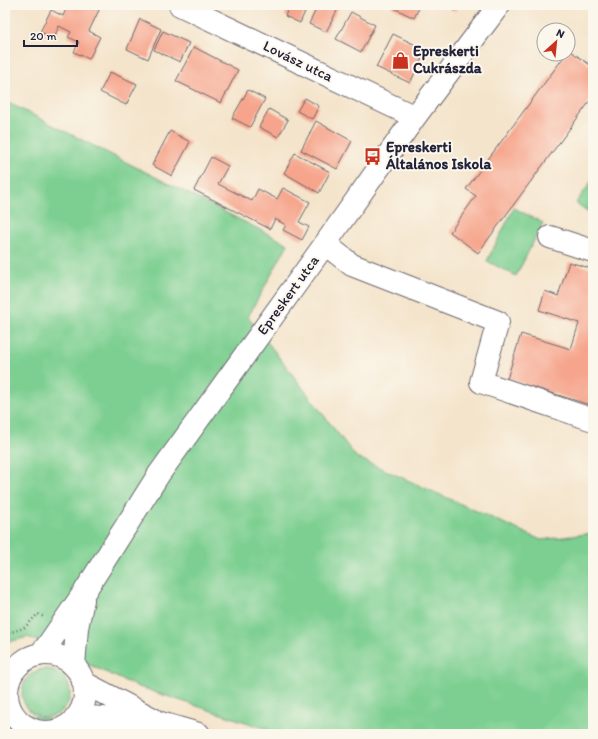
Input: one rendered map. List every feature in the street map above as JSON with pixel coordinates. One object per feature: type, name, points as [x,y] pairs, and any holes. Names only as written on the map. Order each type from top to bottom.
[{"type":"street","name":"Epreskert utca","points":[[22,662],[46,646],[85,591],[159,474],[415,117],[499,5]]},
{"type":"street","name":"Lovász utca","points":[[188,7],[415,117]]},
{"type":"street","points":[[550,237],[593,251]]},
{"type":"street","points":[[325,244],[352,265],[498,322],[481,382],[593,420]]},
{"type":"street","name":"Epreskert utca","points":[[79,674],[77,628],[85,591]]},
{"type":"street","points":[[161,723],[92,687],[66,660],[58,656],[48,654],[22,662],[14,670],[7,688],[7,706],[26,730],[43,732],[54,731],[90,717],[161,723],[199,734]]},
{"type":"street","points":[[66,727],[79,713],[85,698],[85,690],[79,674]]},
{"type":"green space","points":[[5,101],[288,244],[248,317],[356,457],[541,540],[593,533],[593,734],[282,734],[136,686],[28,637],[5,643]]},
{"type":"green space","points":[[593,179],[593,215],[576,203]]},
{"type":"green space","points":[[514,208],[543,223],[516,276],[487,261]]},
{"type":"green space","points":[[46,669],[55,671],[63,676],[68,684],[70,693],[68,702],[63,710],[55,715],[46,717],[37,715],[29,710],[24,702],[22,693],[24,684],[29,676],[37,671]]},
{"type":"green space","points":[[5,711],[128,734],[5,734]]},
{"type":"building","points":[[68,5],[94,5],[100,8],[89,31],[100,37],[89,59],[74,52],[79,42],[68,37],[71,32],[59,26],[54,38],[40,32],[51,10],[63,16]]},
{"type":"building","points":[[290,5],[308,5],[300,23],[285,16]]},
{"type":"building","points":[[318,5],[340,5],[326,32],[309,24]]},
{"type":"building","points":[[393,5],[420,6],[414,18],[392,7]]},
{"type":"building","points":[[445,5],[459,5],[455,11]]},
{"type":"building","points":[[351,12],[375,25],[361,52],[336,39]]},
{"type":"building","points":[[140,19],[161,29],[148,59],[127,49]]},
{"type":"building","points":[[163,31],[189,43],[180,62],[154,50]]},
{"type":"building","name":"Epreskerti Cukrászda","points":[[393,34],[426,50],[410,83],[376,67]]},
{"type":"building","points":[[194,47],[238,70],[221,103],[176,81]]},
{"type":"building","points":[[576,55],[593,67],[593,97],[478,253],[450,232],[476,196],[466,189],[560,62],[576,62]]},
{"type":"building","points":[[110,72],[137,84],[126,105],[100,92]]},
{"type":"building","points":[[248,90],[265,99],[250,127],[232,118]]},
{"type":"building","points":[[305,98],[319,106],[312,119],[297,111]]},
{"type":"building","points":[[269,109],[288,120],[278,137],[259,127]]},
{"type":"building","points":[[316,121],[352,141],[337,169],[301,150]]},
{"type":"building","points":[[170,131],[190,142],[172,176],[152,165]]},
{"type":"building","points":[[295,153],[330,172],[319,193],[284,173]]},
{"type":"building","points":[[211,157],[228,166],[218,184],[252,201],[258,189],[277,199],[283,188],[310,202],[299,222],[309,227],[302,240],[283,230],[286,225],[275,219],[270,229],[194,190]]},
{"type":"building","points":[[569,262],[593,269],[593,406],[507,379],[521,334],[571,349],[579,323],[539,310],[545,291],[558,296]]},
{"type":"place","name":"Epreskerti Cukrászda","points":[[400,60]]},
{"type":"place","name":"Epreskerti Általános Iskola","points":[[373,156]]}]
